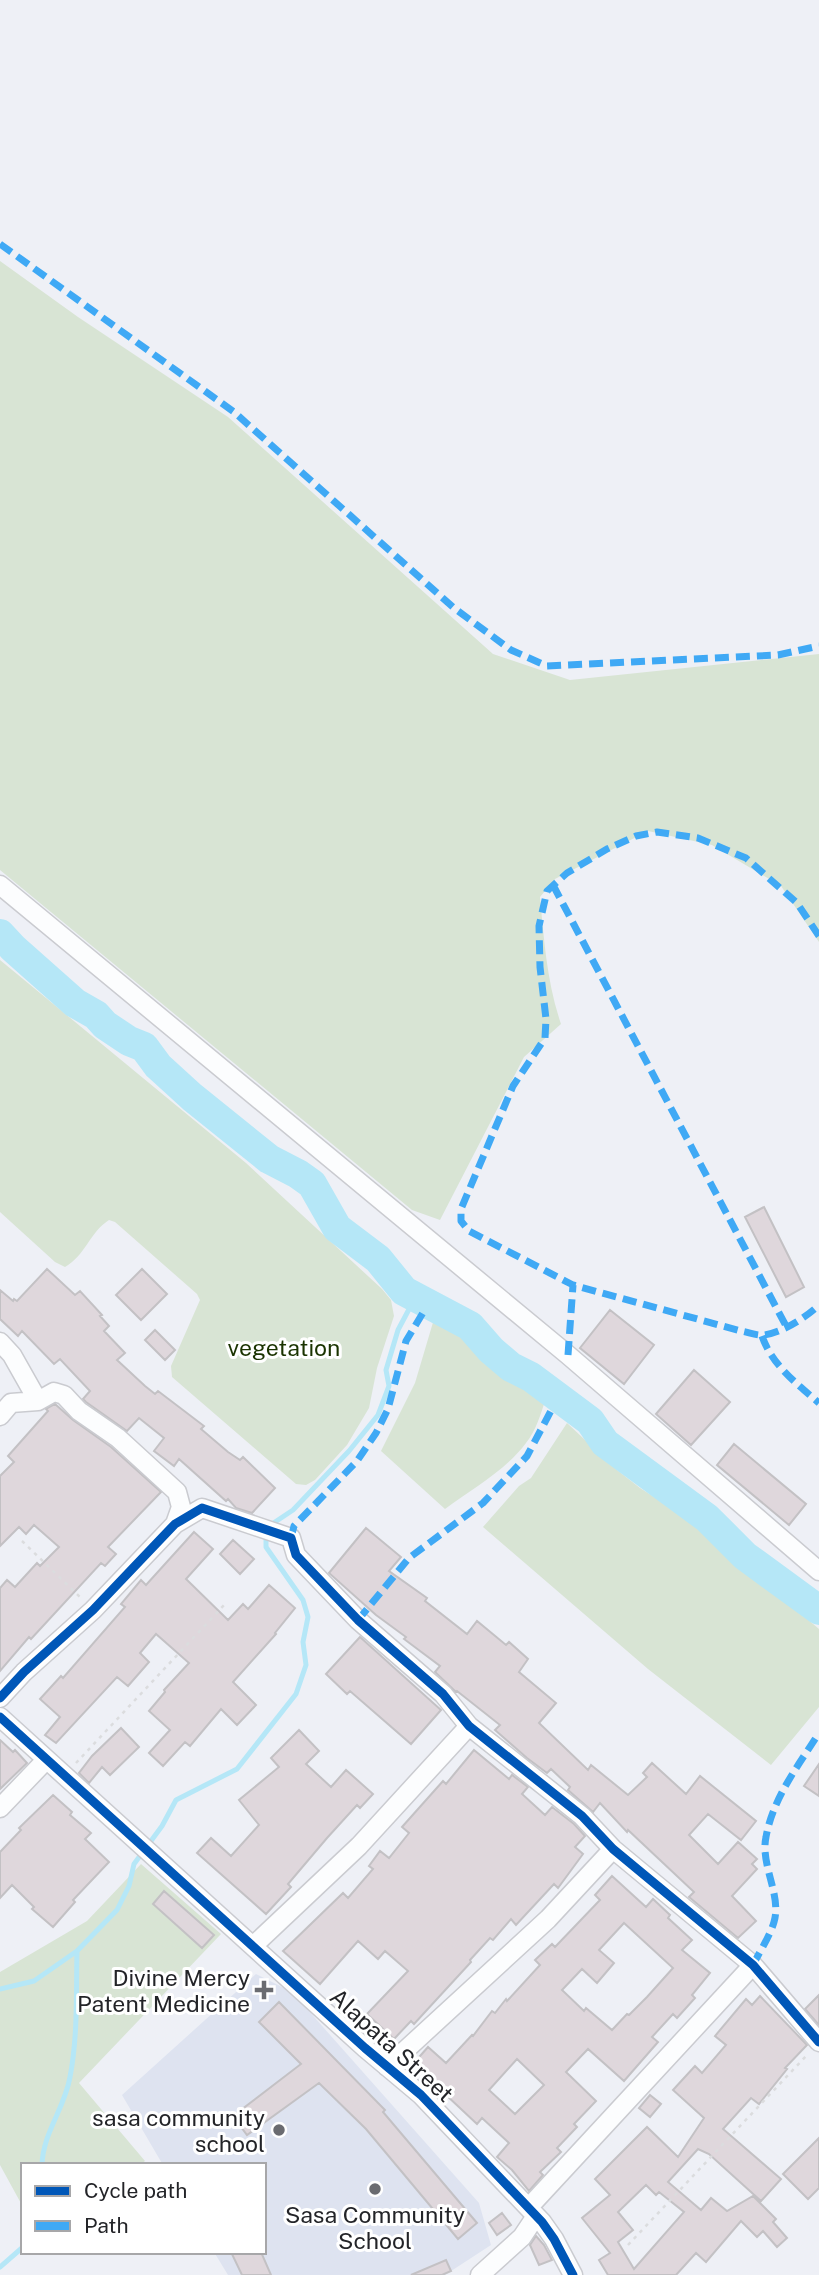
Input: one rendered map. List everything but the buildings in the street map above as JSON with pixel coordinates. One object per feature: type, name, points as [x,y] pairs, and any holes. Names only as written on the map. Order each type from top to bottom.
[{"type":"street","points":[[0,885],[568,1355],[819,1571]]},
{"type":"street","points":[[0,1342],[12,1355],[38,1401]]},
{"type":"street","points":[[0,1416],[11,1403],[38,1401],[54,1392],[64,1395],[79,1411],[118,1437],[177,1492],[181,1507],[175,1524]]},
{"type":"street","points":[[0,1698],[24,1672],[93,1610],[175,1524],[202,1508],[291,1538],[296,1555],[358,1620],[443,1694],[470,1726],[582,1816],[613,1849],[753,1965],[814,2048]]},
{"type":"street","points":[[0,1717],[65,1775]]},
{"type":"street","points":[[253,1946],[359,1846],[470,1726]]},
{"type":"street","points":[[0,1808],[46,1760]]},
{"type":"street","name":"Alapata Street","points":[[65,1775],[421,2095],[532,2212],[554,2239],[573,2275]]},
{"type":"street","points":[[387,2067],[548,1919],[613,1849]]},
{"type":"street","points":[[480,2275],[522,2237],[532,2212],[753,1965]]},
{"type":"path","points":[[22,1541],[93,1610]]},
{"type":"path","points":[[65,1775],[226,1603]]},
{"type":"path","points":[[628,2245],[814,2048]]},
{"type":"shaded area","name":"sasa community school","points":[[256,1974],[292,1992],[479,2203],[491,2245],[445,2275],[228,2275],[215,2254],[266,2254],[266,2163],[162,2163],[122,2095]]},
{"type":"green space","points":[[0,261],[78,317],[228,417],[493,654],[570,680],[819,654],[819,942],[781,886],[712,845],[648,831],[555,879],[540,897],[549,977],[561,1024],[524,1057],[440,1220],[412,1210],[0,870]]},
{"type":"green space","name":"vegetation","points":[[0,960],[246,1163],[391,1300],[394,1316],[377,1368],[369,1408],[347,1445],[315,1480],[306,1485],[296,1484],[172,1377],[171,1366],[200,1300],[197,1294],[115,1222],[109,1220],[102,1225],[78,1257],[65,1267],[55,1262],[0,1212]]},
{"type":"green space","points":[[434,1319],[478,1336],[546,1398],[533,1433],[518,1453],[445,1509],[381,1451],[415,1383]]},
{"type":"green space","points":[[567,1423],[617,1470],[695,1523],[819,1629],[819,1707],[771,1765],[648,1669],[483,1527],[519,1486],[531,1478]]},
{"type":"green space","points":[[141,1864],[221,1934],[79,2083],[145,2161],[21,2163],[21,2203],[0,2165],[0,1972],[87,1921]]},
{"type":"waterway","points":[[0,934],[75,1003],[96,1015],[105,1025],[129,1041],[144,1047],[158,1066],[192,1097],[269,1159],[312,1184],[337,1228],[378,1259],[404,1291],[470,1326],[491,1350],[511,1367],[531,1377],[590,1421],[605,1443],[707,1518],[745,1556],[819,1610]]},
{"type":"waterway","points":[[269,1526],[293,1510],[349,1451],[378,1415],[389,1386],[386,1370],[398,1330],[416,1296]]},
{"type":"waterway","points":[[0,1989],[34,1981],[77,1951],[117,1910],[129,1886],[134,1864],[162,1826],[176,1800],[237,1769],[296,1694],[306,1665],[303,1642],[308,1617],[303,1600],[266,1547],[266,1533]]},
{"type":"waterway","points":[[42,2163],[46,2142],[64,2099],[73,2061],[77,1951]]},
{"type":"waterway","points":[[0,2267],[21,2249]]},
{"type":"marked path","points":[[0,244],[234,412],[454,608],[511,650],[547,666],[778,655],[819,646]]},
{"type":"marked path","points":[[819,936],[797,903],[746,858],[698,838],[657,832],[636,836],[607,849],[567,873],[547,891],[539,926],[545,1038],[513,1086],[461,1209],[461,1221],[469,1231],[573,1285],[741,1331],[758,1335],[779,1331],[819,1305]]},
{"type":"marked path","points":[[553,885],[786,1326]]},
{"type":"marked path","points":[[568,1355],[573,1285]]},
{"type":"marked path","points":[[291,1538],[294,1526],[357,1461],[376,1433],[388,1409],[406,1341],[424,1311]]},
{"type":"marked path","points":[[762,1336],[778,1365],[819,1403]]},
{"type":"marked path","points":[[358,1620],[409,1558],[483,1503],[527,1456],[553,1407]]},
{"type":"marked path","points":[[753,1965],[770,1933],[776,1912],[765,1848],[769,1823],[787,1783],[819,1733]]},
{"type":"cycle path","points":[[0,1698],[24,1672],[93,1610],[175,1524],[202,1508],[291,1538],[296,1555],[358,1620],[443,1694],[469,1726],[582,1816],[613,1849],[753,1965],[819,2042]]},
{"type":"cycle path","points":[[0,1717],[365,2048],[421,2095],[542,2222],[573,2275]]},
{"type":"place","name":"Divine Mercy Patent Medicine","points":[[264,1990]]},
{"type":"place","name":"sasa community school","points":[[279,2130]]},
{"type":"place","name":"Sasa Community School","points":[[375,2189]]}]
